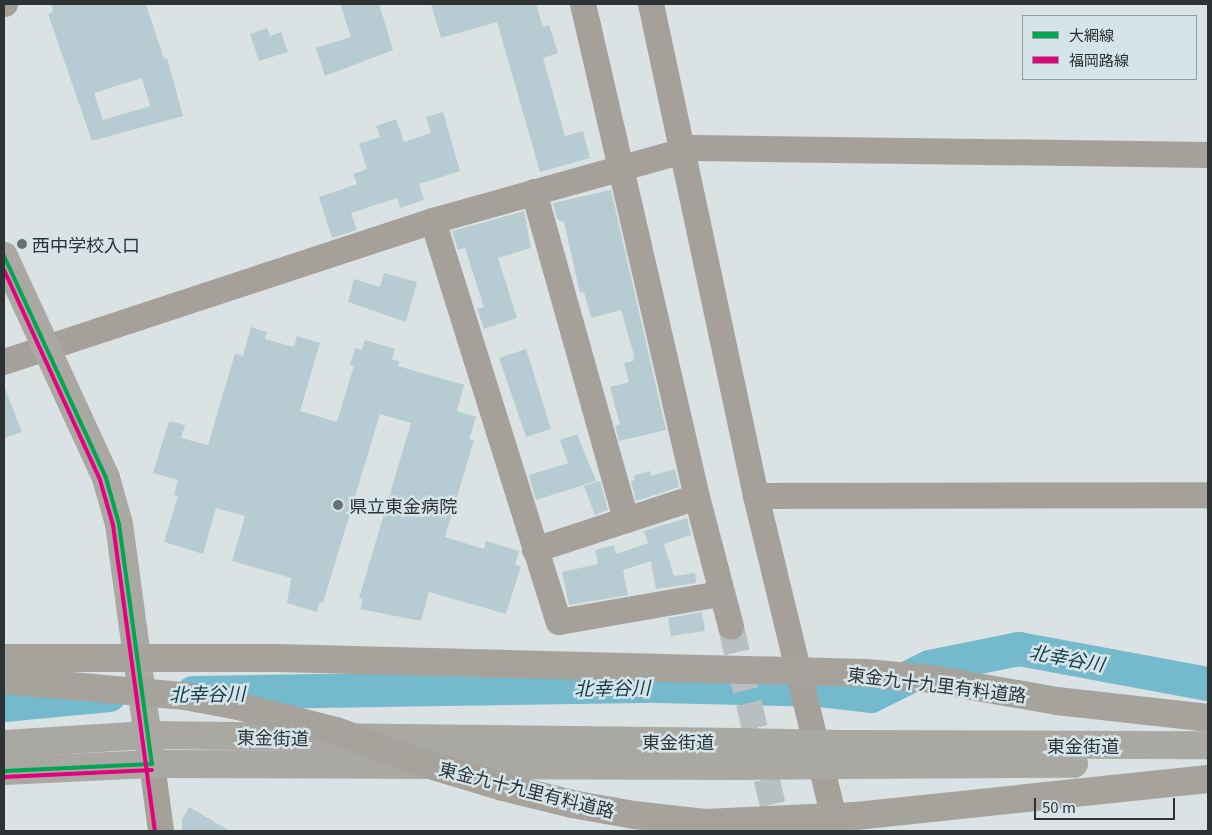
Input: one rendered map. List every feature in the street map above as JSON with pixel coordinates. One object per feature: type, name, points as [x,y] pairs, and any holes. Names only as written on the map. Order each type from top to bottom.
[{"type":"highway","points":[[4,256],[106,478],[119,524],[152,764]]},
{"type":"highway","name":"東金街道","points":[[4,744],[148,735],[740,754]]},
{"type":"highway","name":"東金街道","points":[[4,771],[152,764],[843,754],[1208,745]]},
{"type":"highway","name":"東金街道","points":[[843,754],[1208,763]]},
{"type":"main road","name":"東金九十九里有料道路","points":[[4,658],[278,658],[866,673],[931,680],[1057,701],[1208,718]]},
{"type":"main road","name":"東金九十九里有料道路","points":[[4,680],[185,696],[238,706],[336,731],[418,761],[503,787],[572,804],[634,815],[705,823],[846,824],[1208,779]]},
{"type":"street","points":[[583,4],[720,594],[731,627]]},
{"type":"street","points":[[651,4],[756,496],[846,824]]},
{"type":"street","points":[[4,362],[433,221],[620,167],[684,152],[714,148],[1208,156]]},
{"type":"street","points":[[534,192],[626,520]]},
{"type":"street","points":[[433,221],[559,622],[720,594]]},
{"type":"street","points":[[756,496],[1208,495]]},
{"type":"street","points":[[535,550],[697,497]]},
{"type":"street","points":[[152,764],[161,831]]},
{"type":"building","points":[[51,4],[146,4],[164,59],[167,58],[183,116],[92,141],[48,14],[53,12]],"holes":[[[142,78],[150,106],[103,120],[94,93]]]},
{"type":"building","points":[[340,4],[379,4],[393,50],[325,76],[316,48],[351,37]]},
{"type":"building","points":[[431,4],[536,4],[543,27],[549,25],[558,53],[543,58],[565,136],[583,131],[590,158],[540,172],[497,22],[441,38]]},
{"type":"building","points":[[267,28],[270,36],[281,32],[288,52],[259,61],[250,34]]},
{"type":"building","points":[[443,112],[460,171],[419,184],[424,200],[400,208],[397,198],[351,213],[357,230],[332,238],[319,197],[357,184],[353,174],[367,169],[359,144],[380,137],[376,126],[396,119],[404,142],[431,133],[426,117]]},
{"type":"building","points":[[611,190],[666,430],[619,441],[615,426],[620,425],[610,387],[629,382],[624,363],[633,361],[634,355],[621,310],[591,318],[584,292],[580,293],[564,222],[557,219],[553,203]]},
{"type":"building","points":[[524,211],[531,248],[498,258],[517,318],[484,329],[477,309],[484,307],[465,248],[458,250],[452,231]]},
{"type":"building","points":[[384,273],[417,282],[406,322],[348,302],[354,279],[380,287]]},
{"type":"building","points":[[251,327],[267,332],[265,339],[294,347],[297,336],[320,343],[300,411],[337,422],[354,366],[350,365],[355,348],[362,350],[365,340],[395,349],[392,359],[399,361],[398,366],[464,385],[457,411],[476,417],[469,439],[474,440],[445,537],[484,549],[486,541],[519,551],[515,565],[521,566],[506,614],[429,592],[421,621],[360,609],[363,599],[359,598],[411,423],[380,414],[323,603],[320,602],[317,612],[287,603],[291,578],[232,561],[245,516],[216,508],[203,554],[164,542],[178,496],[174,495],[178,480],[153,473],[169,421],[185,425],[181,438],[208,445],[235,354],[243,356]]},
{"type":"building","points":[[526,349],[551,429],[526,437],[499,358]]},
{"type":"building","points":[[4,386],[22,432],[4,438]]},
{"type":"building","points":[[577,434],[596,481],[536,500],[529,475],[568,463],[560,440]]},
{"type":"building","points":[[675,469],[679,487],[636,501],[631,481],[635,480],[633,476],[650,471],[651,476]]},
{"type":"building","points":[[600,481],[608,510],[595,515],[584,486]]},
{"type":"building","points":[[687,518],[691,535],[664,544],[674,576],[695,573],[696,583],[656,589],[651,561],[623,570],[628,595],[569,605],[562,572],[598,564],[595,550],[614,545],[616,554],[648,543],[644,531]]},
{"type":"building","points":[[702,612],[705,631],[671,636],[668,618]]},
{"type":"building","points":[[189,807],[230,831],[182,831],[182,820]]},
{"type":"waterway","name":"北幸谷川","points":[[193,693],[659,686],[820,690],[871,696],[930,667],[1019,649],[1208,684]]},
{"type":"waterway","name":"北幸谷川","points":[[4,705],[110,695]]},
{"type":"tunnel","points":[[731,627],[779,831]]},
{"type":"transit line","name":"大網線","points":[[4,256],[106,478],[119,524],[152,764],[4,771]]},
{"type":"transit line","name":"福岡路線","points":[[4,270],[100,480],[113,525],[155,831]]},
{"type":"transit line","name":"福岡路線","points":[[4,777],[152,770]]},
{"type":"place","name":"西中学校入口","points":[[22,244]]},
{"type":"place","name":"県立東金病院","points":[[338,505]]}]
